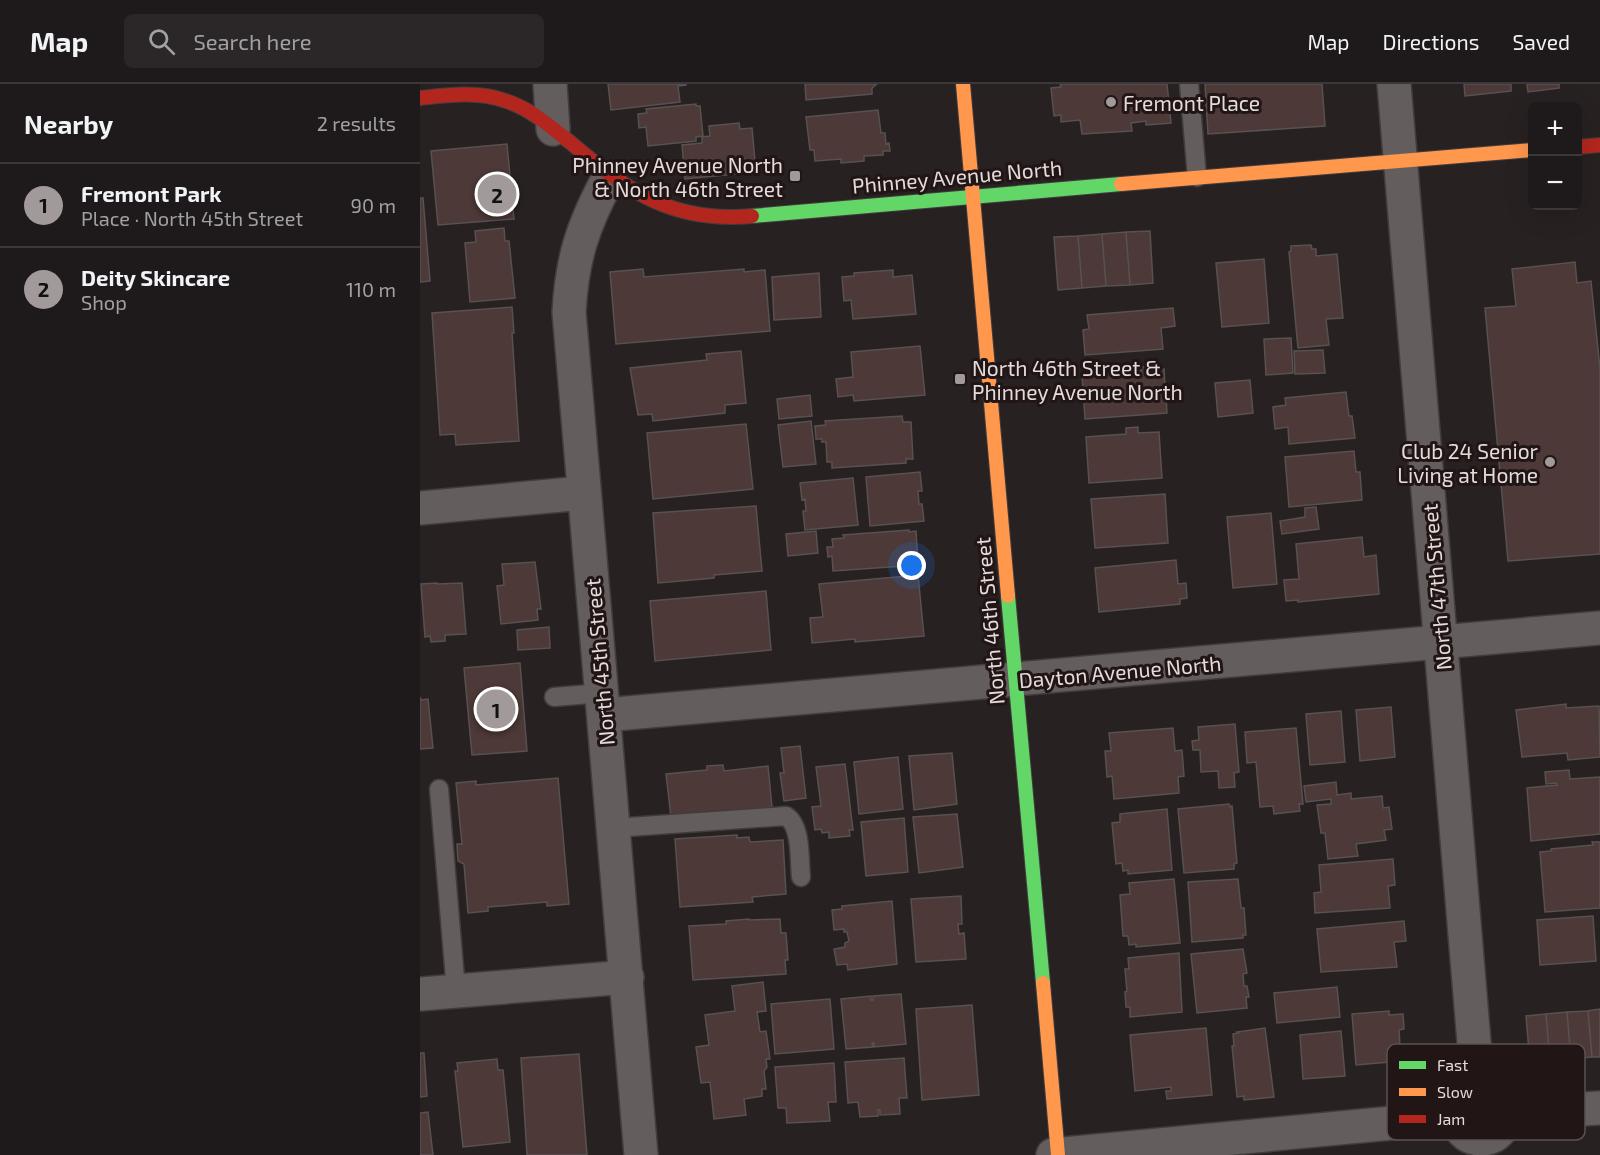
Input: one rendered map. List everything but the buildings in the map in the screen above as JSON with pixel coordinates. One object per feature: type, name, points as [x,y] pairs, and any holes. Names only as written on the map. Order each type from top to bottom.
[{"type":"street","points":[[550,84],[553,129]]},
{"type":"street","name":"North 46th Street","points":[[963,84],[971,196],[1058,1155]]},
{"type":"street","name":"North 47th Street","points":[[1394,84],[1474,1044]]},
{"type":"street","name":"Phinney Avenue North","points":[[420,98],[479,94],[506,100],[531,112],[609,177],[632,192],[656,204],[682,212],[708,216],[735,217],[1528,150]]},
{"type":"street","points":[[1582,147],[1600,145]]},
{"type":"street","name":"North 45th Street","points":[[609,177],[592,208],[579,242],[570,287],[569,312],[641,1155]]},
{"type":"street","points":[[420,508],[584,493]]},
{"type":"street","name":"Dayton Avenue North","points":[[603,704],[1015,680],[1600,628]]},
{"type":"street","points":[[420,994],[627,977]]},
{"type":"street","points":[[1585,1109],[1600,1108]]},
{"type":"street","points":[[1053,1155],[1387,1124]]},
{"type":"lane","points":[[1189,84],[1197,177]]},
{"type":"lane","points":[[554,697],[603,704]]},
{"type":"lane","points":[[439,789],[456,991]]},
{"type":"lane","points":[[614,828],[786,816],[791,820],[796,832],[801,877]]},
{"type":"traffic: fast","points":[[752,216],[1121,184]]},
{"type":"traffic: fast","points":[[1008,596],[1043,983]]},
{"type":"traffic: slow","points":[[963,84],[1008,596]]},
{"type":"traffic: slow","points":[[1121,184],[1528,150]]},
{"type":"traffic: slow","points":[[1043,983],[1058,1155]]},
{"type":"traffic: jam","points":[[420,98],[474,95],[506,101],[540,119],[612,176],[653,200],[675,209],[698,214],[724,217],[752,216]]},
{"type":"traffic: jam","points":[[1582,147],[1600,145]]},
{"type":"place","name":"Fremont Place","points":[[1111,102]]},
{"type":"place","name":"Phinney Avenue North & North 46th Street","points":[[795,176]]},
{"type":"place","name":"Deity Skincare","points":[[497,194]]},
{"type":"place","name":"North 46th Street & Phinney Avenue North","points":[[960,379]]},
{"type":"place","name":"Club 24 Senior Living at Home","points":[[1550,462]]},
{"type":"place","name":"Fremont Park","points":[[496,709]]}]
